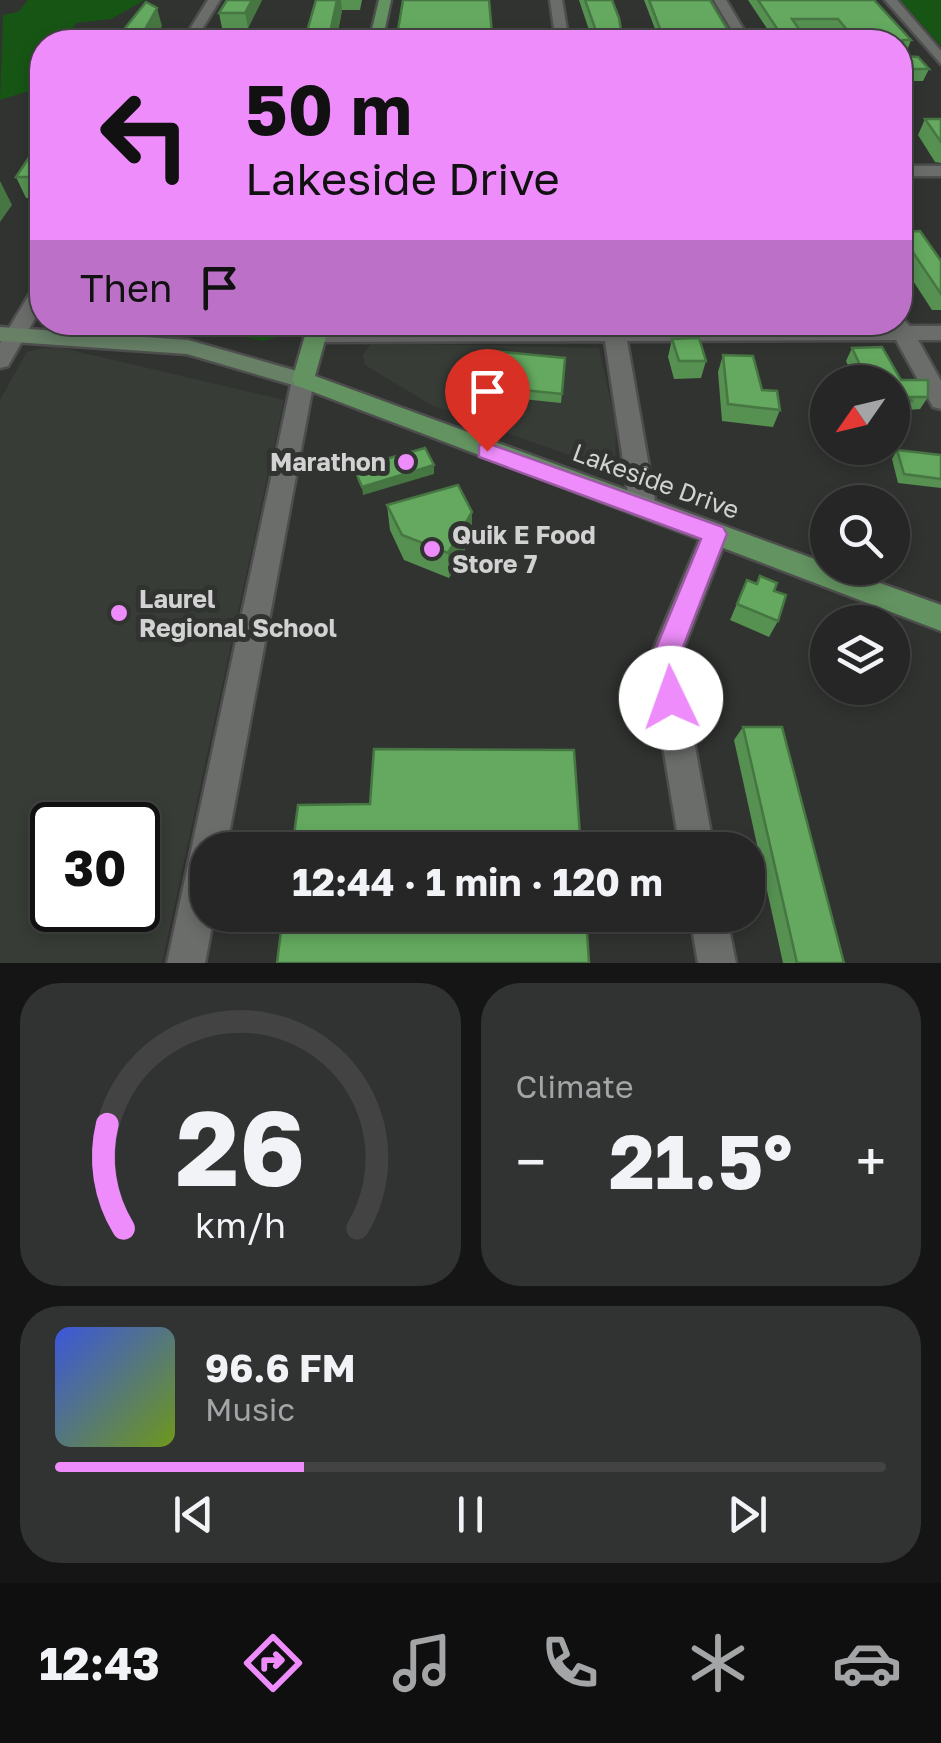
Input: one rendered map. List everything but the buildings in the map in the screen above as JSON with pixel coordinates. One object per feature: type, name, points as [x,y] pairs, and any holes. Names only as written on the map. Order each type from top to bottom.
[{"type":"main road","points":[[379,30],[385,0]]},
{"type":"main road","name":"Lakeside Drive","points":[[8,334],[188,347],[303,380],[941,618]]},
{"type":"main road","points":[[303,380],[317,335]]},
{"type":"street","points":[[195,30],[214,0]]},
{"type":"street","points":[[556,0],[561,30]]},
{"type":"street","points":[[720,0],[738,30]]},
{"type":"street","points":[[891,0],[936,61]]},
{"type":"street","points":[[912,171],[941,171]]},
{"type":"street","points":[[0,361],[8,334],[30,306]]},
{"type":"street","points":[[912,329],[941,333]]},
{"type":"street","points":[[615,335],[643,506]]},
{"type":"street","points":[[904,335],[941,401]]},
{"type":"street","points":[[213,832],[303,380]]},
{"type":"street","points":[[694,832],[664,660],[715,534]]},
{"type":"street","points":[[186,963],[192,932]]},
{"type":"street","points":[[711,932],[717,963]]},
{"type":"shaded area","points":[[371,343],[599,348],[616,426],[615,465],[607,469],[431,405],[365,365],[363,355]]},
{"type":"shaded area","name":"Laurel Regional School","points":[[54,346],[284,400],[162,963],[0,963],[0,400],[27,352]]},
{"type":"green space","points":[[28,0],[145,0],[111,19],[76,23],[72,30],[30,30],[30,91],[0,100],[3,15],[18,12]]},
{"type":"green space","points":[[900,0],[941,0],[941,46]]},
{"type":"green space","points":[[235,335],[280,335],[263,341]]},
{"type":"place","name":"Marathon","points":[[406,462]]},
{"type":"place","name":"Quik E Food Store 7","points":[[432,549]]},
{"type":"place","name":"Laurel Regional School","points":[[119,613]]},
{"type":"route","points":[[487,451],[715,534],[664,660],[671,698]]}]
